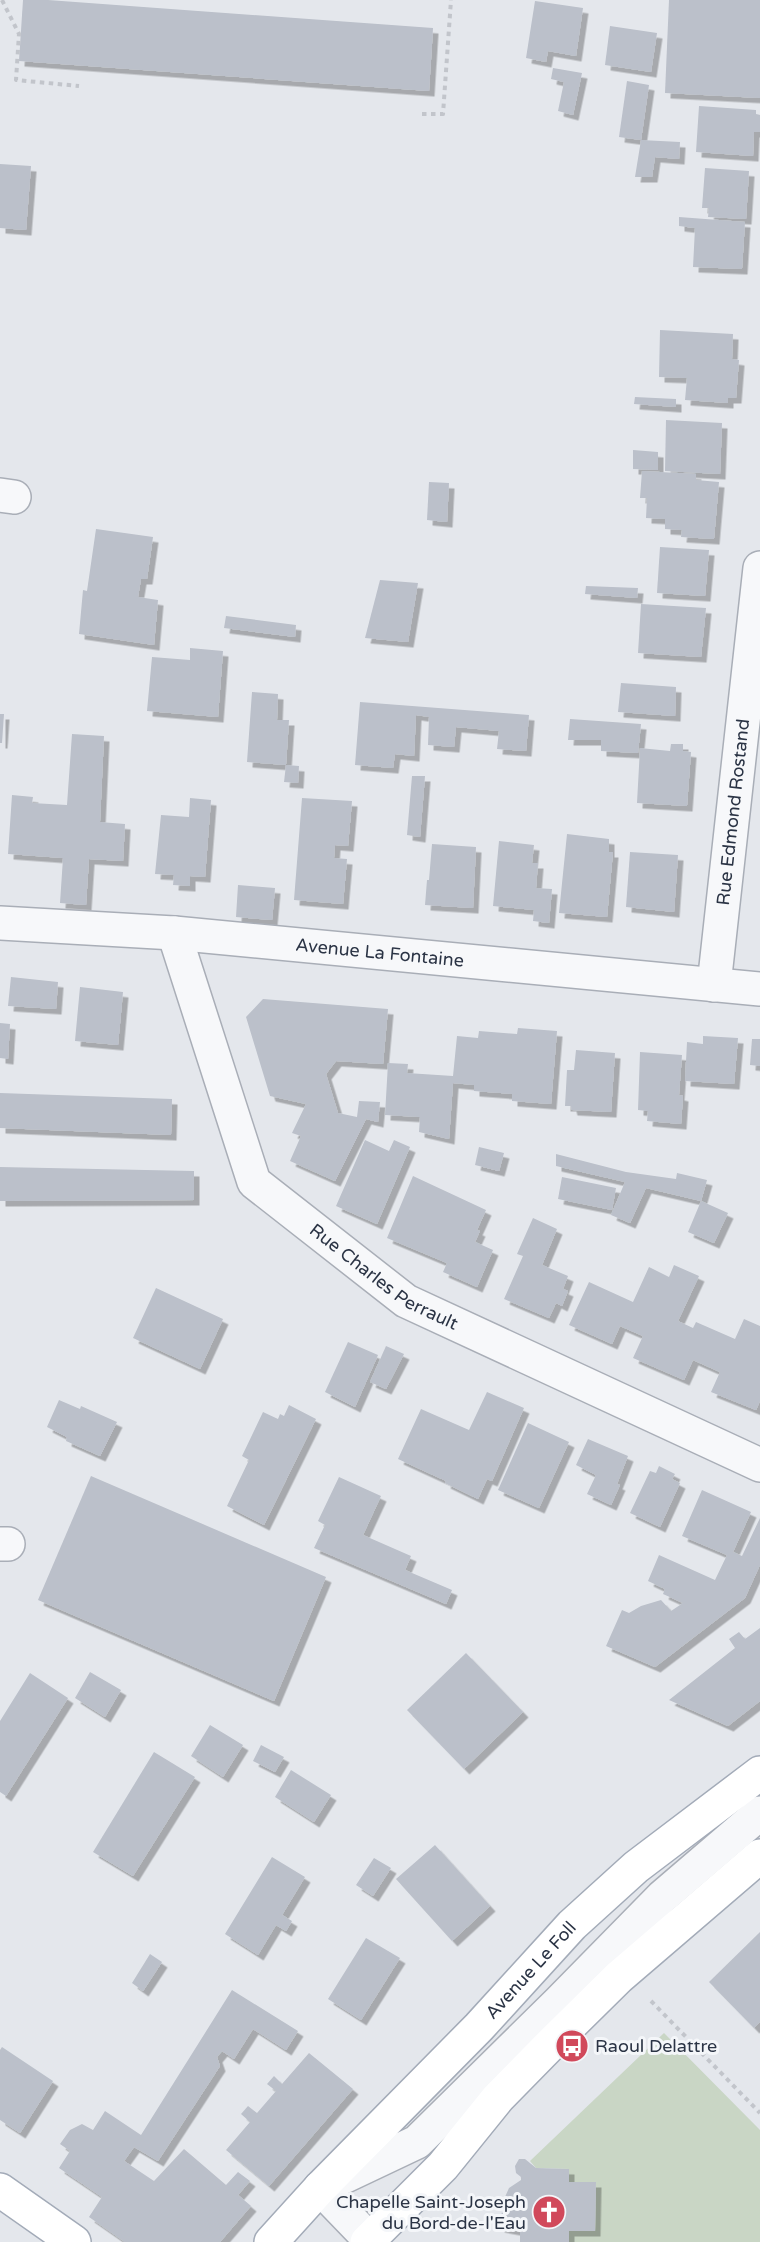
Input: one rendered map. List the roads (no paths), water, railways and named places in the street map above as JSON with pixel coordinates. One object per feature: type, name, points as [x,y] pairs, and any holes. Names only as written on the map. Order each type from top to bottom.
[{"type":"main road","name":"Avenue Le Foll","points":[[271,2242],[321,2187],[479,2027],[572,1925],[636,1867],[760,1773]]},
{"type":"main road","points":[[369,2241],[443,2166],[498,2098],[619,1977],[760,1856]]},
{"type":"main road","points":[[0,2190],[74,2242]]},
{"type":"street","name":"Rue Edmond Rostand","points":[[714,985],[760,568]]},
{"type":"street","name":"Avenue La Fontaine","points":[[0,922],[174,933],[760,989]]},
{"type":"street","name":"Rue Charles Perrault","points":[[174,933],[254,1182],[406,1301],[760,1465]]},
{"type":"street","name":"Avenue Le Foll","points":[[321,2187],[417,2142],[662,1897],[760,1813]]},
{"type":"street","points":[[321,2187],[369,2241]]},
{"type":"place","name":"Raoul Delattre","points":[[572,2046]]},
{"type":"place","name":"Chapelle Saint-Joseph du Bord-de-l'Eau","points":[[549,2212]]}]
